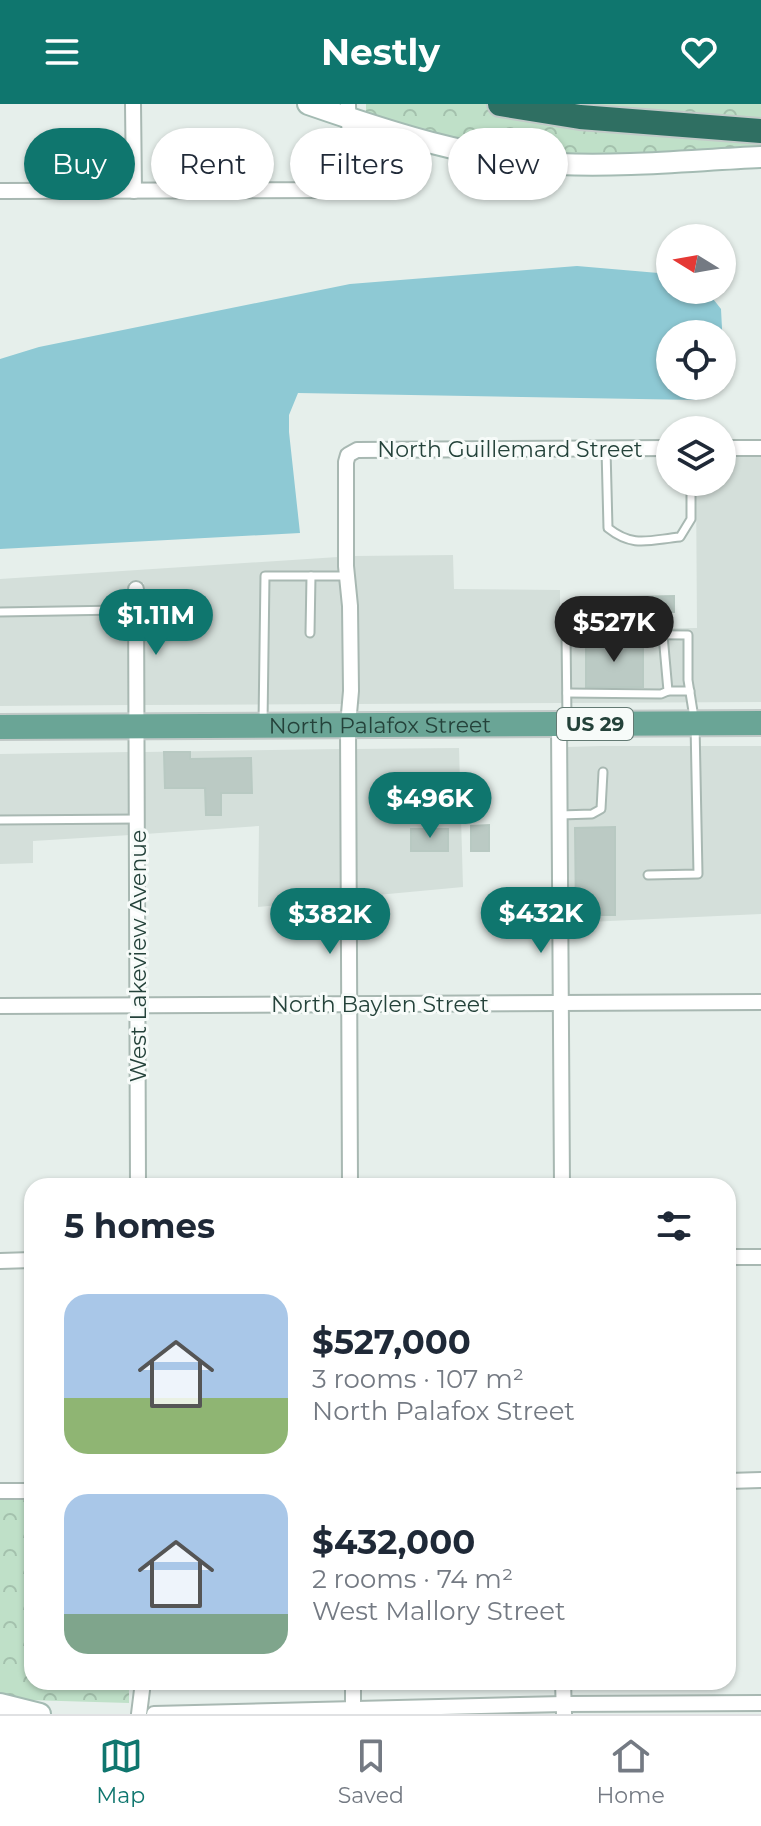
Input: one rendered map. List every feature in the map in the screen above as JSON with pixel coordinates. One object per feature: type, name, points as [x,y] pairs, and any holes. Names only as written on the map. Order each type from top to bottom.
[{"type":"highway","points":[[500,104],[580,117],[761,131]]},
{"type":"main road","name":"North Palafox Street","points":[[0,727],[761,723]]},
{"type":"street","points":[[133,104],[133,128]]},
{"type":"street","points":[[308,104],[348,111],[418,140],[465,152],[556,164],[600,165],[761,157]]},
{"type":"street","points":[[135,191],[329,190],[343,183],[349,170],[348,111]]},
{"type":"street","points":[[0,191],[24,191]]},
{"type":"street","name":"North Guillemard Street","points":[[347,576],[346,462],[357,450],[656,448]]},
{"type":"street","points":[[736,448],[761,448]]},
{"type":"street","points":[[347,576],[351,677],[348,725],[350,1178]]},
{"type":"street","name":"West Lakeview Avenue","points":[[136,589],[138,1178]]},
{"type":"street","points":[[562,1178],[560,815],[563,724]]},
{"type":"street","name":"North Baylen Street","points":[[0,1006],[761,1002]]},
{"type":"street","points":[[736,1257],[761,1257]]},
{"type":"street","points":[[0,1261],[24,1260]]},
{"type":"street","points":[[736,1481],[761,1480]]},
{"type":"street","points":[[0,1491],[24,1491]]},
{"type":"street","points":[[139,1714],[142,1690]]},
{"type":"street","points":[[353,1690],[353,1712]]},
{"type":"street","points":[[154,1714],[564,1709],[761,1703]]},
{"type":"street","points":[[10,1709],[40,1714]]},
{"type":"lane","points":[[606,449],[608,528],[622,539],[634,542],[680,537],[691,519],[691,496]]},
{"type":"lane","points":[[263,726],[265,576],[347,576]]},
{"type":"lane","points":[[310,633],[311,576]]},
{"type":"lane","points":[[0,612],[121,610]]},
{"type":"lane","points":[[563,724],[567,693],[566,634],[688,635],[695,724],[698,874],[648,875]]},
{"type":"lane","points":[[663,635],[668,691]]},
{"type":"lane","points":[[567,693],[661,694],[690,691]]},
{"type":"lane","points":[[560,815],[592,814],[601,809],[603,772]]},
{"type":"lane","points":[[0,820],[138,819]]},
{"type":"shaded area","points":[[761,454],[761,702],[357,704],[358,606],[354,556],[453,555],[454,589],[560,590],[560,629],[697,628],[696,496],[736,496],[736,455]]},
{"type":"shaded area","points":[[338,557],[343,606],[342,704],[145,705],[144,583],[129,582],[130,705],[0,706],[0,579]]},
{"type":"shaded area","points":[[761,746],[761,914],[567,923],[567,747]]},
{"type":"shaded area","points":[[459,748],[463,887],[356,897],[356,749]]},
{"type":"shaded area","points":[[340,749],[341,899],[258,907],[259,826],[145,834],[145,752]]},
{"type":"shaded area","points":[[130,752],[130,835],[33,841],[33,863],[0,864],[0,754]]},
{"type":"green space","points":[[366,104],[761,104],[761,151],[582,158],[568,157],[568,128],[448,128],[448,137],[432,133],[432,128],[414,128],[366,115]]},
{"type":"green space","points":[[24,1497],[24,1690],[129,1690],[129,1703],[27,1700],[0,1694],[0,1498]]},
{"type":"water","points":[[577,266],[656,273],[656,304],[717,304],[721,309],[722,320],[656,320],[656,399],[298,393],[289,415],[289,432],[300,533],[0,549],[0,359],[39,347],[350,284]]},
{"type":"building","points":[[674,596],[674,612],[627,612],[626,597]]},
{"type":"building","points":[[586,641],[643,641],[643,687],[586,687]]},
{"type":"building","points":[[164,752],[190,752],[190,759],[251,758],[252,793],[221,793],[221,815],[206,815],[205,788],[165,788]]},
{"type":"building","points":[[489,825],[489,851],[471,851],[471,826]]},
{"type":"building","points":[[615,827],[615,915],[576,915],[575,828]]},
{"type":"building","points":[[411,829],[448,829],[448,851],[411,851]]}]
